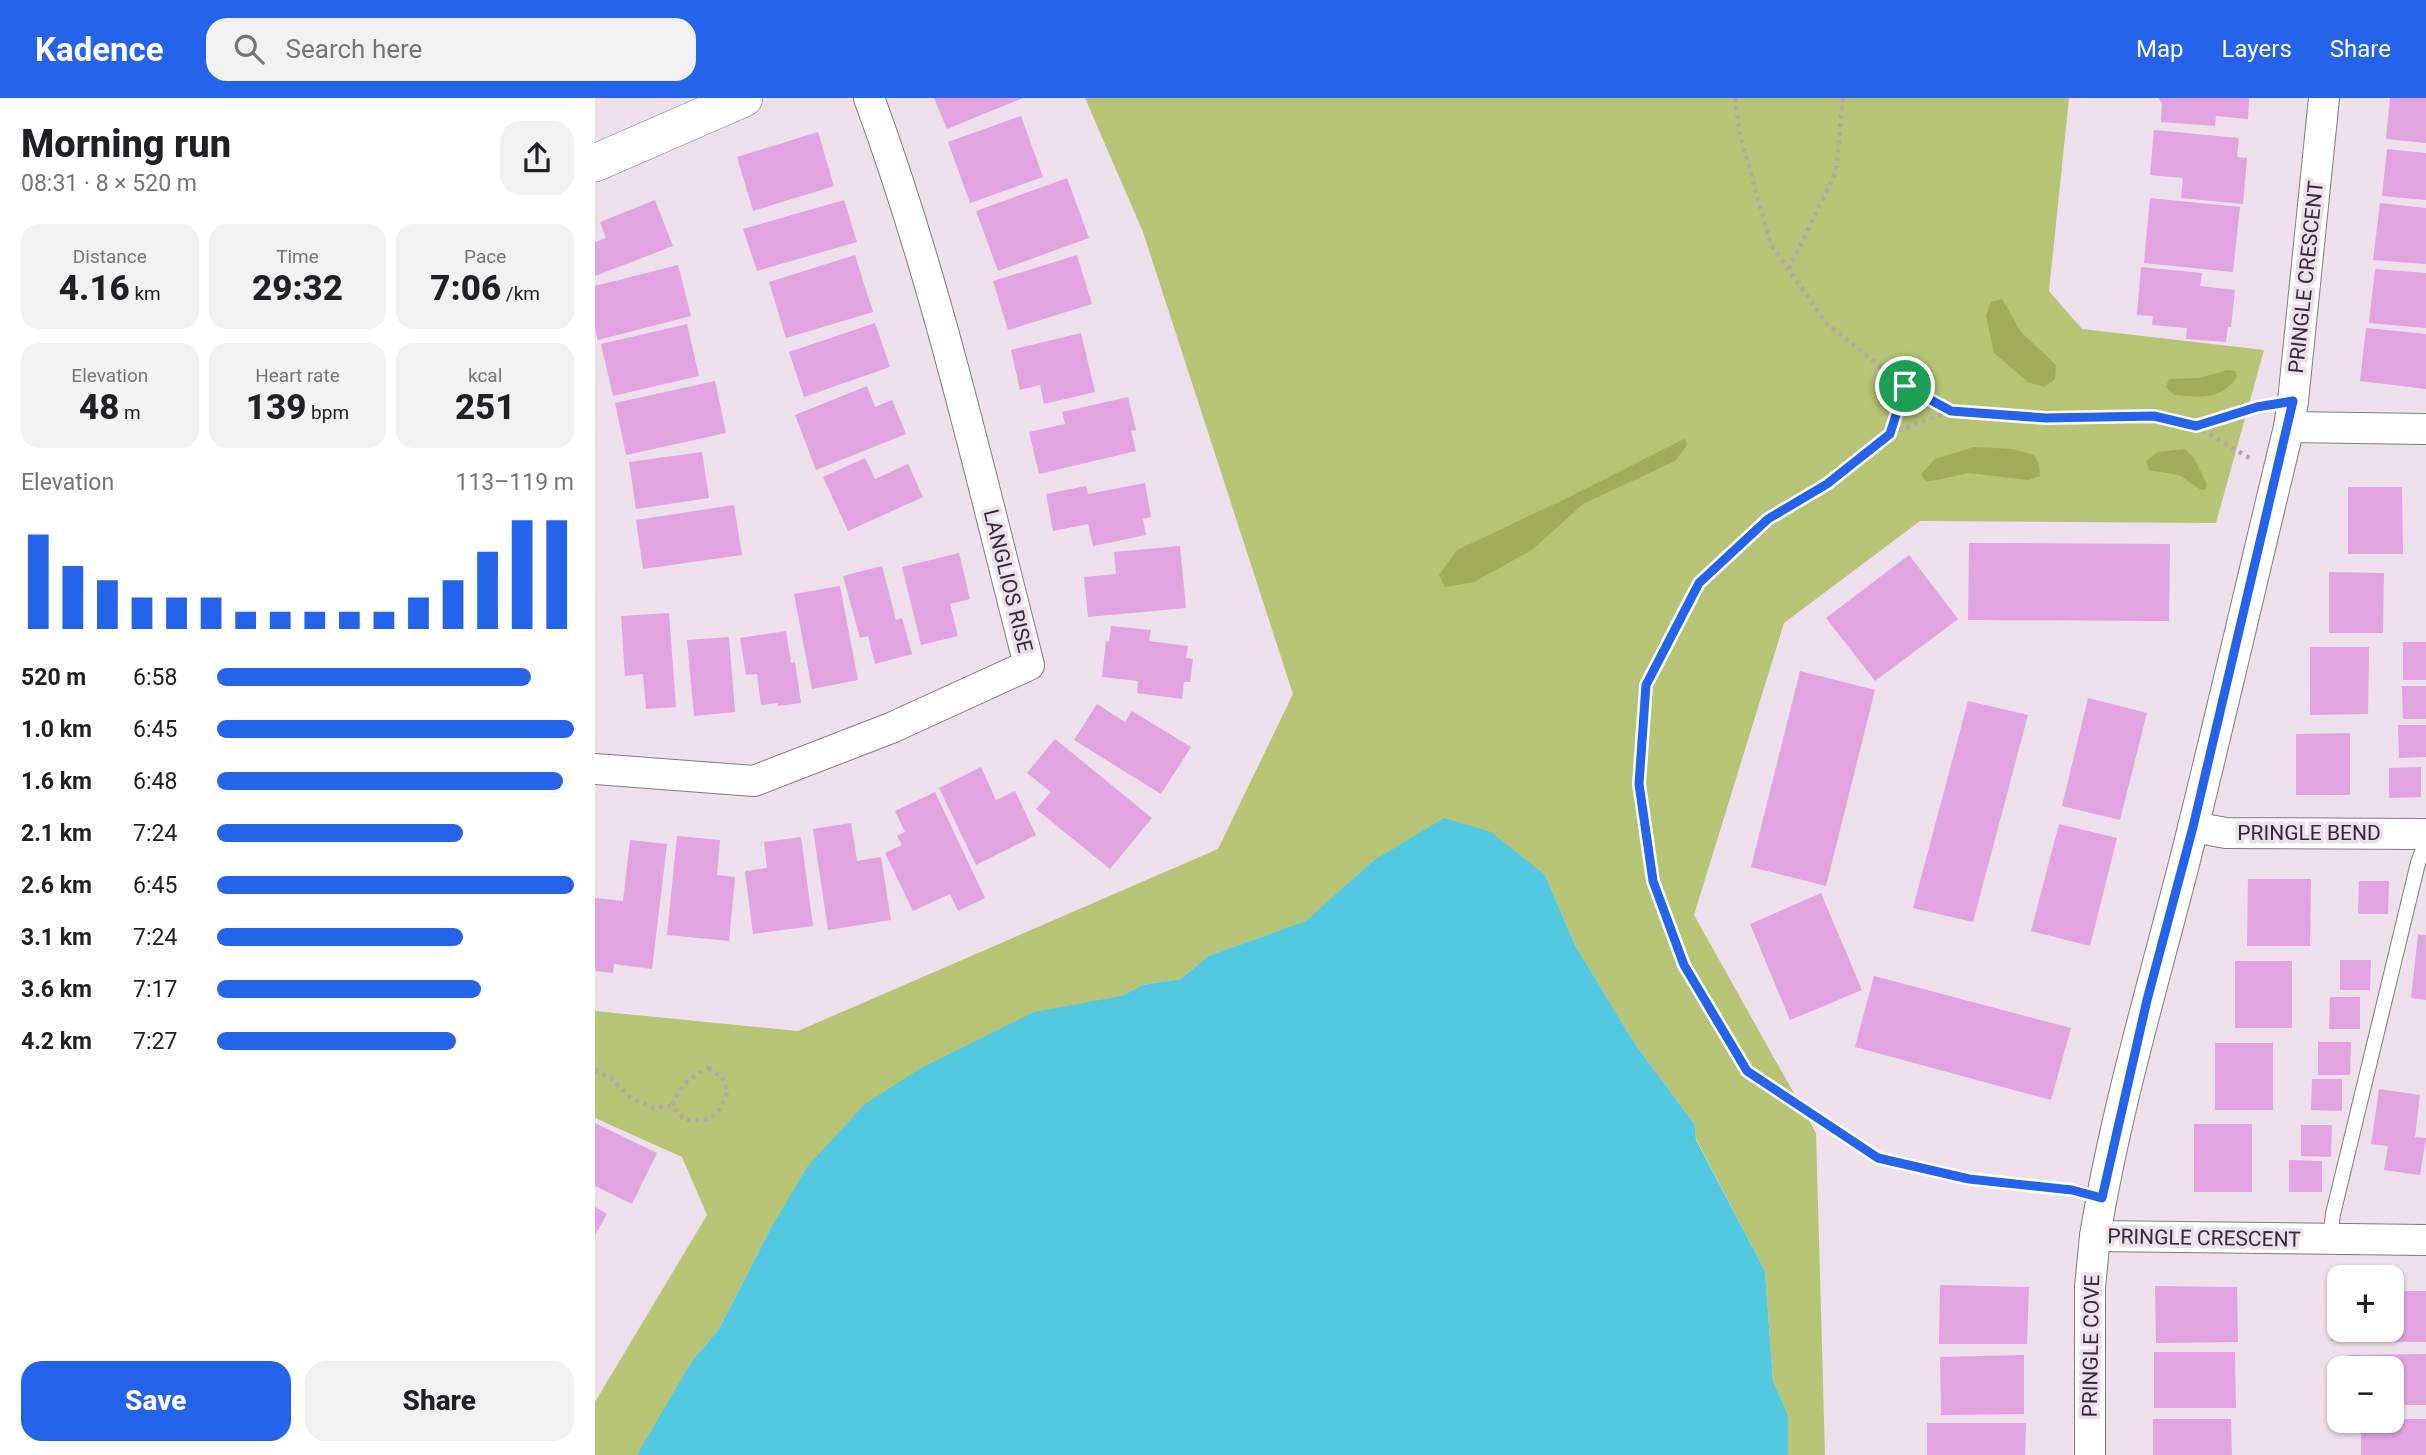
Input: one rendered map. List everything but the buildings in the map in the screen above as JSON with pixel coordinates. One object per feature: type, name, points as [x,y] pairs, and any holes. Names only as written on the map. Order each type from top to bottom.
[{"type":"street","points":[[595,163],[744,98]]},
{"type":"street","name":"LANGLIOS RISE","points":[[595,769],[754,780],[891,728],[1029,665],[949,348],[899,178],[869,98]]},
{"type":"street","name":"PRINGLE CRESCENT","points":[[2324,98],[2291,414],[2193,827],[2147,1000],[2095,1237],[2426,1240]]},
{"type":"street","points":[[2291,414],[2426,429]]},
{"type":"street","name":"PRINGLE BEND","points":[[2193,827],[2226,833],[2426,834]]},
{"type":"street","name":"PRINGLE COVE","points":[[2090,1455],[2090,1287],[2095,1237]]},
{"type":"lane","points":[[2330,1239],[2333,1214],[2426,841]]},
{"type":"path","points":[[1734,98],[1740,135],[1771,245],[1828,325],[1905,386],[1951,411],[2046,418],[2154,416],[2196,426],[2253,460],[2280,463]]},
{"type":"path","points":[[1788,270],[1836,172],[1843,98]]},
{"type":"path","points":[[1890,434],[1905,386]]},
{"type":"path","points":[[2196,426],[2257,407],[2291,414]]},
{"type":"path","points":[[1951,411],[1890,434],[1827,484],[1768,519],[1699,583],[1646,685],[1639,784],[1653,881],[1684,965],[1747,1071],[1878,1158],[1969,1179],[2072,1190],[2102,1198]]},
{"type":"path","points":[[708,1068],[722,1077],[728,1091],[720,1111],[703,1122],[685,1120],[672,1106],[679,1088],[708,1068]]},
{"type":"path","points":[[595,1070],[611,1078],[630,1097],[653,1108],[672,1106]]},
{"type":"green space","points":[[1085,98],[2069,98],[2049,291],[2082,329],[2264,350],[2216,523],[1920,521],[1784,623],[1694,915],[1816,1133],[1825,1455],[1788,1455],[1788,1415],[1773,1381],[1765,1271],[1696,1139],[1695,1125],[1635,1044],[1575,945],[1545,875],[1373,861],[1307,921],[1208,956],[1181,979],[1142,985],[1122,996],[771,1228],[719,1329],[692,1361],[644,1447],[637,1455],[595,1455],[595,1402],[707,1215],[682,1157],[595,1118],[595,1011],[798,1031],[1218,849],[1293,694],[1143,232]]},
{"type":"green space","points":[[2002,299],[2021,332],[2056,365],[2055,379],[2044,387],[2028,382],[1994,353],[1986,315],[1991,302]]},
{"type":"green space","points":[[2228,370],[2235,371],[2237,376],[2224,390],[2210,396],[2174,395],[2166,387],[2169,379],[2199,378]]},
{"type":"green space","points":[[1684,439],[1688,444],[1675,461],[1583,504],[1532,550],[1474,582],[1445,587],[1439,575],[1457,550]]},
{"type":"green space","points":[[1974,447],[2012,449],[2034,455],[2039,464],[2040,476],[2028,480],[1969,473],[1926,482],[1921,474],[1935,459]]},
{"type":"green space","points":[[2185,449],[2194,458],[2207,484],[2206,489],[2201,490],[2179,475],[2149,470],[2146,461],[2158,452]]},
{"type":"water","points":[[1444,818],[1491,832],[1545,875],[1575,945],[1635,1044],[1695,1125],[1696,1140],[1765,1271],[1773,1381],[1788,1415],[1788,1455],[637,1455],[692,1361],[719,1329],[771,1228],[808,1166],[865,1104],[921,1068],[1034,1012],[1122,996],[1142,985],[1181,979],[1208,956],[1306,921],[1373,861]]},
{"type":"route","points":[[1905,386],[1951,411],[2046,418],[2154,416],[2196,426],[2257,407],[2293,401],[2193,827],[2147,1000],[2102,1198],[2072,1190],[1969,1179],[1878,1158],[1747,1071],[1684,965],[1653,881],[1639,784],[1646,685],[1699,583],[1768,519],[1827,484],[1890,434],[1905,386]]}]
